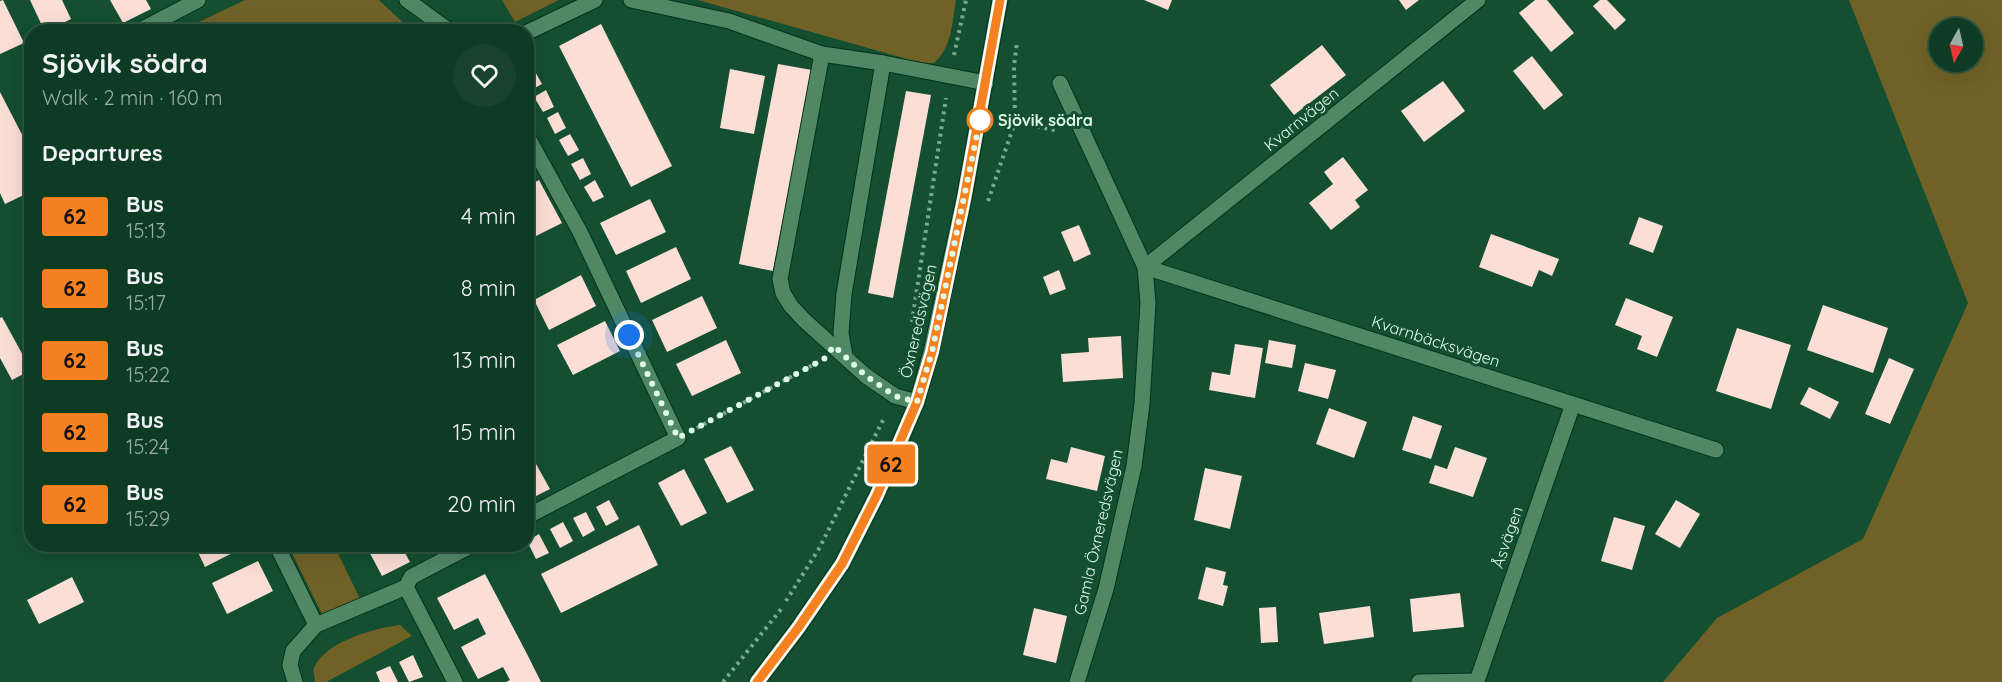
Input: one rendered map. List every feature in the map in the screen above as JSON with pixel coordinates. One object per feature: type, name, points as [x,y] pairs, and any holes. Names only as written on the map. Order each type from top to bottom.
[{"type":"street","points":[[152,24],[198,0]]},
{"type":"street","points":[[407,0],[440,24]]},
{"type":"street","points":[[534,29],[595,0]]},
{"type":"street","points":[[631,0],[729,21],[822,54],[986,83]]},
{"type":"street","name":"Öxneredsvägen","points":[[757,682],[842,564],[877,495],[917,402],[936,334],[964,199],[1000,0]]},
{"type":"street","name":"Kvarnvägen","points":[[1146,267],[1478,0]]},
{"type":"street","points":[[822,54],[780,279],[783,293],[791,306],[866,376],[895,396],[917,402]]},
{"type":"street","points":[[840,351],[843,294],[883,63]]},
{"type":"street","name":"Gamla Öxneredsvägen","points":[[1060,84],[1146,267],[1148,303],[1148,336],[1134,466],[1106,589],[1077,682]]},
{"type":"street","points":[[534,149],[580,232],[678,438],[534,513]]},
{"type":"street","name":"Kvarnbäcksvägen","points":[[1146,267],[1716,450]]},
{"type":"street","name":"Åsvägen","points":[[1477,682],[1573,404]]},
{"type":"street","points":[[280,552],[316,625]]},
{"type":"street","points":[[295,682],[290,665],[293,651],[316,625],[406,587],[411,577],[459,552]]},
{"type":"street","points":[[406,587],[455,682]]},
{"type":"street","points":[[1419,682],[1434,680],[1477,682]]},
{"type":"path","points":[[1015,122],[1063,131],[1080,127]]},
{"type":"path","points":[[678,438],[840,351]]},
{"type":"shaded area","points":[[245,0],[379,0],[405,24],[195,24]]},
{"type":"shaded area","points":[[502,0],[559,0],[515,22]]},
{"type":"shaded area","points":[[698,0],[956,0],[950,34],[944,50],[934,63],[921,63]]},
{"type":"shaded area","points":[[1849,0],[2002,0],[2002,682],[1663,682],[1717,618],[1863,539],[1968,303]]},
{"type":"shaded area","points":[[291,552],[337,552],[360,599],[323,616]]},
{"type":"shaded area","points":[[400,625],[412,636],[326,682],[315,682],[314,668],[328,651],[364,633]]},
{"type":"building","points":[[3,0],[24,43],[0,54],[0,1]]},
{"type":"building","points":[[30,0],[62,0],[71,19],[61,24],[41,24]]},
{"type":"building","points":[[110,0],[146,0],[151,9],[123,23]]},
{"type":"building","points":[[1144,0],[1172,0],[1168,10]]},
{"type":"building","points":[[1399,0],[1419,0],[1406,10]]},
{"type":"building","points":[[1535,0],[1547,0],[1574,33],[1551,52],[1519,13]]},
{"type":"building","points":[[1600,0],[1607,0],[1626,20],[1615,30],[1593,6]]},
{"type":"building","points":[[601,24],[672,166],[631,187],[559,46]]},
{"type":"building","points":[[1322,45],[1346,75],[1294,115],[1270,85]]},
{"type":"building","points":[[1532,56],[1563,95],[1544,110],[1513,71]]},
{"type":"building","points":[[778,64],[812,70],[773,271],[739,264]]},
{"type":"building","points":[[730,69],[765,76],[754,134],[720,128]]},
{"type":"building","points":[[534,70],[542,84],[534,88]]},
{"type":"building","points":[[1443,81],[1465,111],[1424,142],[1401,111]]},
{"type":"building","points":[[546,90],[554,107],[543,112],[534,97]]},
{"type":"building","points":[[906,91],[931,95],[893,298],[868,293]]},
{"type":"building","points":[[0,92],[24,138],[24,195],[5,204],[0,193]]},
{"type":"building","points":[[558,112],[566,128],[555,134],[547,118]]},
{"type":"building","points":[[570,134],[579,150],[568,156],[559,140]]},
{"type":"building","points":[[1343,157],[1368,190],[1355,200],[1360,207],[1331,230],[1309,203],[1333,184],[1324,172]]},
{"type":"building","points":[[583,158],[591,174],[580,180],[571,164]]},
{"type":"building","points":[[539,180],[562,223],[534,237],[534,183]]},
{"type":"building","points":[[595,180],[604,197],[593,202],[584,187]]},
{"type":"building","points":[[650,199],[666,232],[616,255],[600,223]]},
{"type":"building","points":[[1639,217],[1663,226],[1653,253],[1629,244]]},
{"type":"building","points":[[1079,225],[1091,254],[1074,262],[1061,232]]},
{"type":"building","points":[[1491,234],[1559,259],[1552,276],[1539,270],[1532,287],[1479,267]]},
{"type":"building","points":[[676,247],[691,279],[641,303],[626,271]]},
{"type":"building","points":[[1059,270],[1066,289],[1050,295],[1043,277]]},
{"type":"building","points":[[581,275],[596,306],[549,330],[534,300]]},
{"type":"building","points":[[702,296],[717,328],[667,352],[652,320]]},
{"type":"building","points":[[1626,298],[1673,317],[1657,357],[1637,349],[1642,336],[1615,325]]},
{"type":"building","points":[[1823,305],[1888,328],[1873,373],[1807,350]]},
{"type":"building","points":[[2,317],[24,357],[24,374],[12,380],[0,358],[0,318]]},
{"type":"building","points":[[605,321],[620,351],[573,375],[557,345]]},
{"type":"building","points":[[1737,328],[1791,345],[1771,409],[1716,391]]},
{"type":"building","points":[[1121,336],[1123,378],[1063,382],[1061,354],[1089,352],[1088,338]]},
{"type":"building","points":[[726,340],[741,373],[692,396],[676,364]]},
{"type":"building","points":[[1269,340],[1296,345],[1292,368],[1265,363]]},
{"type":"building","points":[[1235,344],[1263,348],[1255,398],[1209,390],[1212,372],[1230,375]]},
{"type":"building","points":[[1889,358],[1914,369],[1890,424],[1865,414]]},
{"type":"building","points":[[1305,363],[1336,370],[1328,399],[1298,391]]},
{"type":"building","points":[[1809,387],[1839,402],[1830,419],[1800,404]]},
{"type":"building","points":[[1329,408],[1367,422],[1354,458],[1316,444]]},
{"type":"building","points":[[1413,416],[1442,426],[1431,459],[1402,450]]},
{"type":"building","points":[[731,446],[754,490],[727,503],[704,459]]},
{"type":"building","points":[[1071,447],[1105,456],[1097,491],[1046,479],[1051,459],[1067,463]]},
{"type":"building","points":[[1455,447],[1487,458],[1473,497],[1429,483],[1435,465],[1447,469]]},
{"type":"building","points":[[534,460],[550,489],[534,497]]},
{"type":"building","points":[[1205,468],[1242,476],[1230,529],[1194,520]]},
{"type":"building","points":[[684,469],[707,513],[681,526],[658,483]]},
{"type":"building","points":[[609,500],[619,519],[606,526],[596,507]]},
{"type":"building","points":[[1676,500],[1700,514],[1680,548],[1655,534]]},
{"type":"building","points":[[586,512],[595,530],[583,537],[573,518]]},
{"type":"building","points":[[1614,517],[1645,526],[1632,570],[1601,561]]},
{"type":"building","points":[[563,522],[573,541],[560,548],[550,529]]},
{"type":"building","points":[[639,525],[658,565],[561,613],[541,574]]},
{"type":"building","points":[[539,534],[549,553],[536,559],[532,552],[534,537]]},
{"type":"building","points":[[198,552],[234,552],[205,567]]},
{"type":"building","points":[[369,552],[404,552],[410,562],[382,576]]},
{"type":"building","points":[[258,561],[273,591],[227,614],[212,583]]},
{"type":"building","points":[[1206,567],[1226,572],[1223,585],[1228,586],[1223,606],[1198,599]]},
{"type":"building","points":[[485,574],[541,682],[506,682],[510,680],[503,667],[478,679],[461,647],[486,634],[478,618],[454,630],[437,598]]},
{"type":"building","points":[[72,577],[84,602],[39,624],[27,600]]},
{"type":"building","points":[[1460,593],[1464,627],[1413,632],[1410,599]]},
{"type":"building","points":[[1370,606],[1374,637],[1324,644],[1319,613]]},
{"type":"building","points":[[1276,607],[1278,642],[1261,643],[1259,608]]},
{"type":"building","points":[[1034,608],[1067,616],[1056,663],[1023,655]]},
{"type":"building","points":[[413,655],[423,677],[409,682],[399,662]]},
{"type":"building","points":[[390,666],[398,682],[380,682],[376,672]]},
{"type":"bus line","name":"62","points":[[757,682],[842,564],[877,495],[917,402],[932,352],[964,199],[1000,0]]},
{"type":"place","name":"Sjövik södra","points":[[980,120]]},
{"type":"route","points":[[629,335],[678,438],[824,359],[834,346],[866,376],[895,396],[917,402],[932,352],[980,120]]}]
